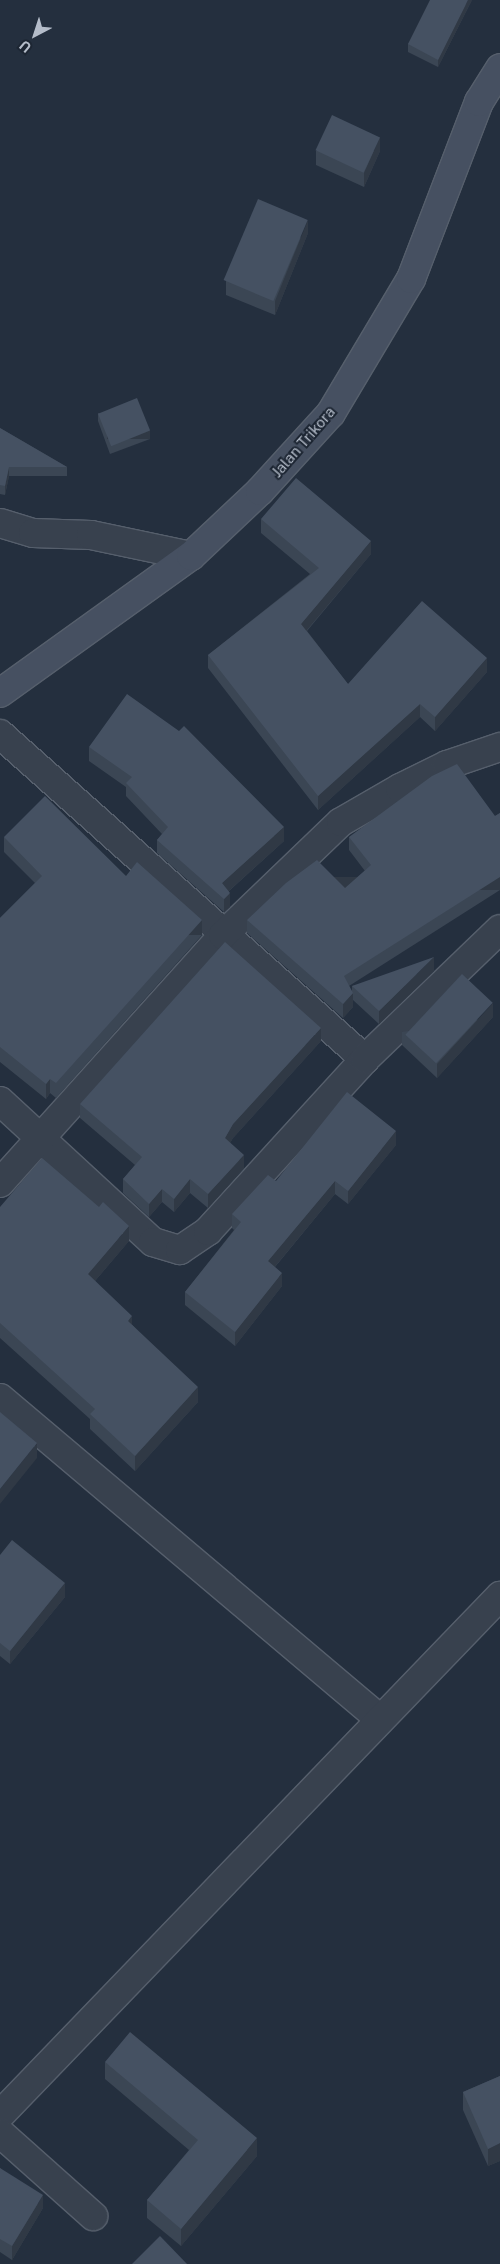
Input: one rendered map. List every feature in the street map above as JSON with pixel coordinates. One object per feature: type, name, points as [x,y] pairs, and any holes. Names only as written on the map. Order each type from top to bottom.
[{"type":"street","name":"Jalan Trikora","points":[[0,694],[191,556],[260,491],[331,413],[411,279],[479,102],[500,68]]},
{"type":"street","points":[[0,523],[33,533],[91,535],[191,556]]},
{"type":"street","points":[[0,734],[223,935],[365,1059]]},
{"type":"street","points":[[0,1183],[43,1138],[223,935],[342,822],[408,784],[500,747]]},
{"type":"street","points":[[0,1102],[43,1138],[153,1242],[180,1250],[208,1231],[365,1059],[500,929]]},
{"type":"street","points":[[0,1398],[380,1719]]},
{"type":"street","points":[[5,2110],[500,1596]]},
{"type":"street","points":[[0,2133],[93,2216]]},
{"type":"building","points":[[430,0],[468,0],[438,60],[408,44]]},
{"type":"building","points":[[332,115],[380,137],[364,173],[316,150]]},
{"type":"building","points":[[258,199],[308,220],[273,301],[224,280]]},
{"type":"building","points":[[137,398],[150,430],[111,446],[98,414]]},
{"type":"building","points":[[0,428],[67,467],[9,467],[5,486],[0,485]]},
{"type":"building","points":[[296,478],[371,541],[301,624],[348,684],[422,601],[487,658],[435,717],[420,704],[318,796],[208,655],[319,568],[261,519]]},
{"type":"building","points":[[127,694],[179,731],[184,726],[284,827],[222,883],[230,893],[224,899],[157,840],[168,827],[126,783],[132,777],[89,747]]},
{"type":"building","points":[[457,764],[495,816],[500,813],[500,877],[344,976],[353,993],[343,1004],[247,920],[286,883],[317,860],[345,888],[371,865],[349,837],[432,776]]},
{"type":"building","points":[[45,796],[126,876],[137,862],[202,920],[56,1083],[50,1079],[46,1084],[0,1047],[0,918],[42,876],[4,837]]},
{"type":"building","points":[[225,942],[321,1028],[233,1124],[225,1138],[244,1155],[208,1194],[190,1179],[174,1199],[162,1189],[149,1204],[123,1179],[142,1157],[80,1104]]},
{"type":"building","points":[[434,957],[379,1011],[352,986]]},
{"type":"building","points":[[462,974],[493,1003],[436,1063],[405,1035]]},
{"type":"building","points":[[347,1092],[396,1131],[348,1191],[335,1181],[268,1261],[282,1273],[235,1332],[185,1292],[241,1222],[232,1214],[268,1175],[276,1181]]},
{"type":"building","points":[[42,1158],[99,1207],[103,1202],[129,1226],[88,1274],[132,1316],[128,1321],[198,1387],[135,1456],[90,1414],[95,1409],[0,1323],[0,1207]]},
{"type":"building","points":[[0,1412],[37,1443],[0,1489]]},
{"type":"building","points":[[12,1540],[65,1583],[10,1651],[0,1643],[0,1555]]},
{"type":"building","points":[[130,2032],[257,2138],[181,2229],[147,2200],[198,2140],[105,2062]]},
{"type":"building","points":[[500,2076],[500,2143],[488,2149],[463,2092]]},
{"type":"building","points":[[0,2168],[43,2195],[12,2246],[0,2239]]},
{"type":"building","points":[[160,2236],[187,2264],[132,2264]]}]
